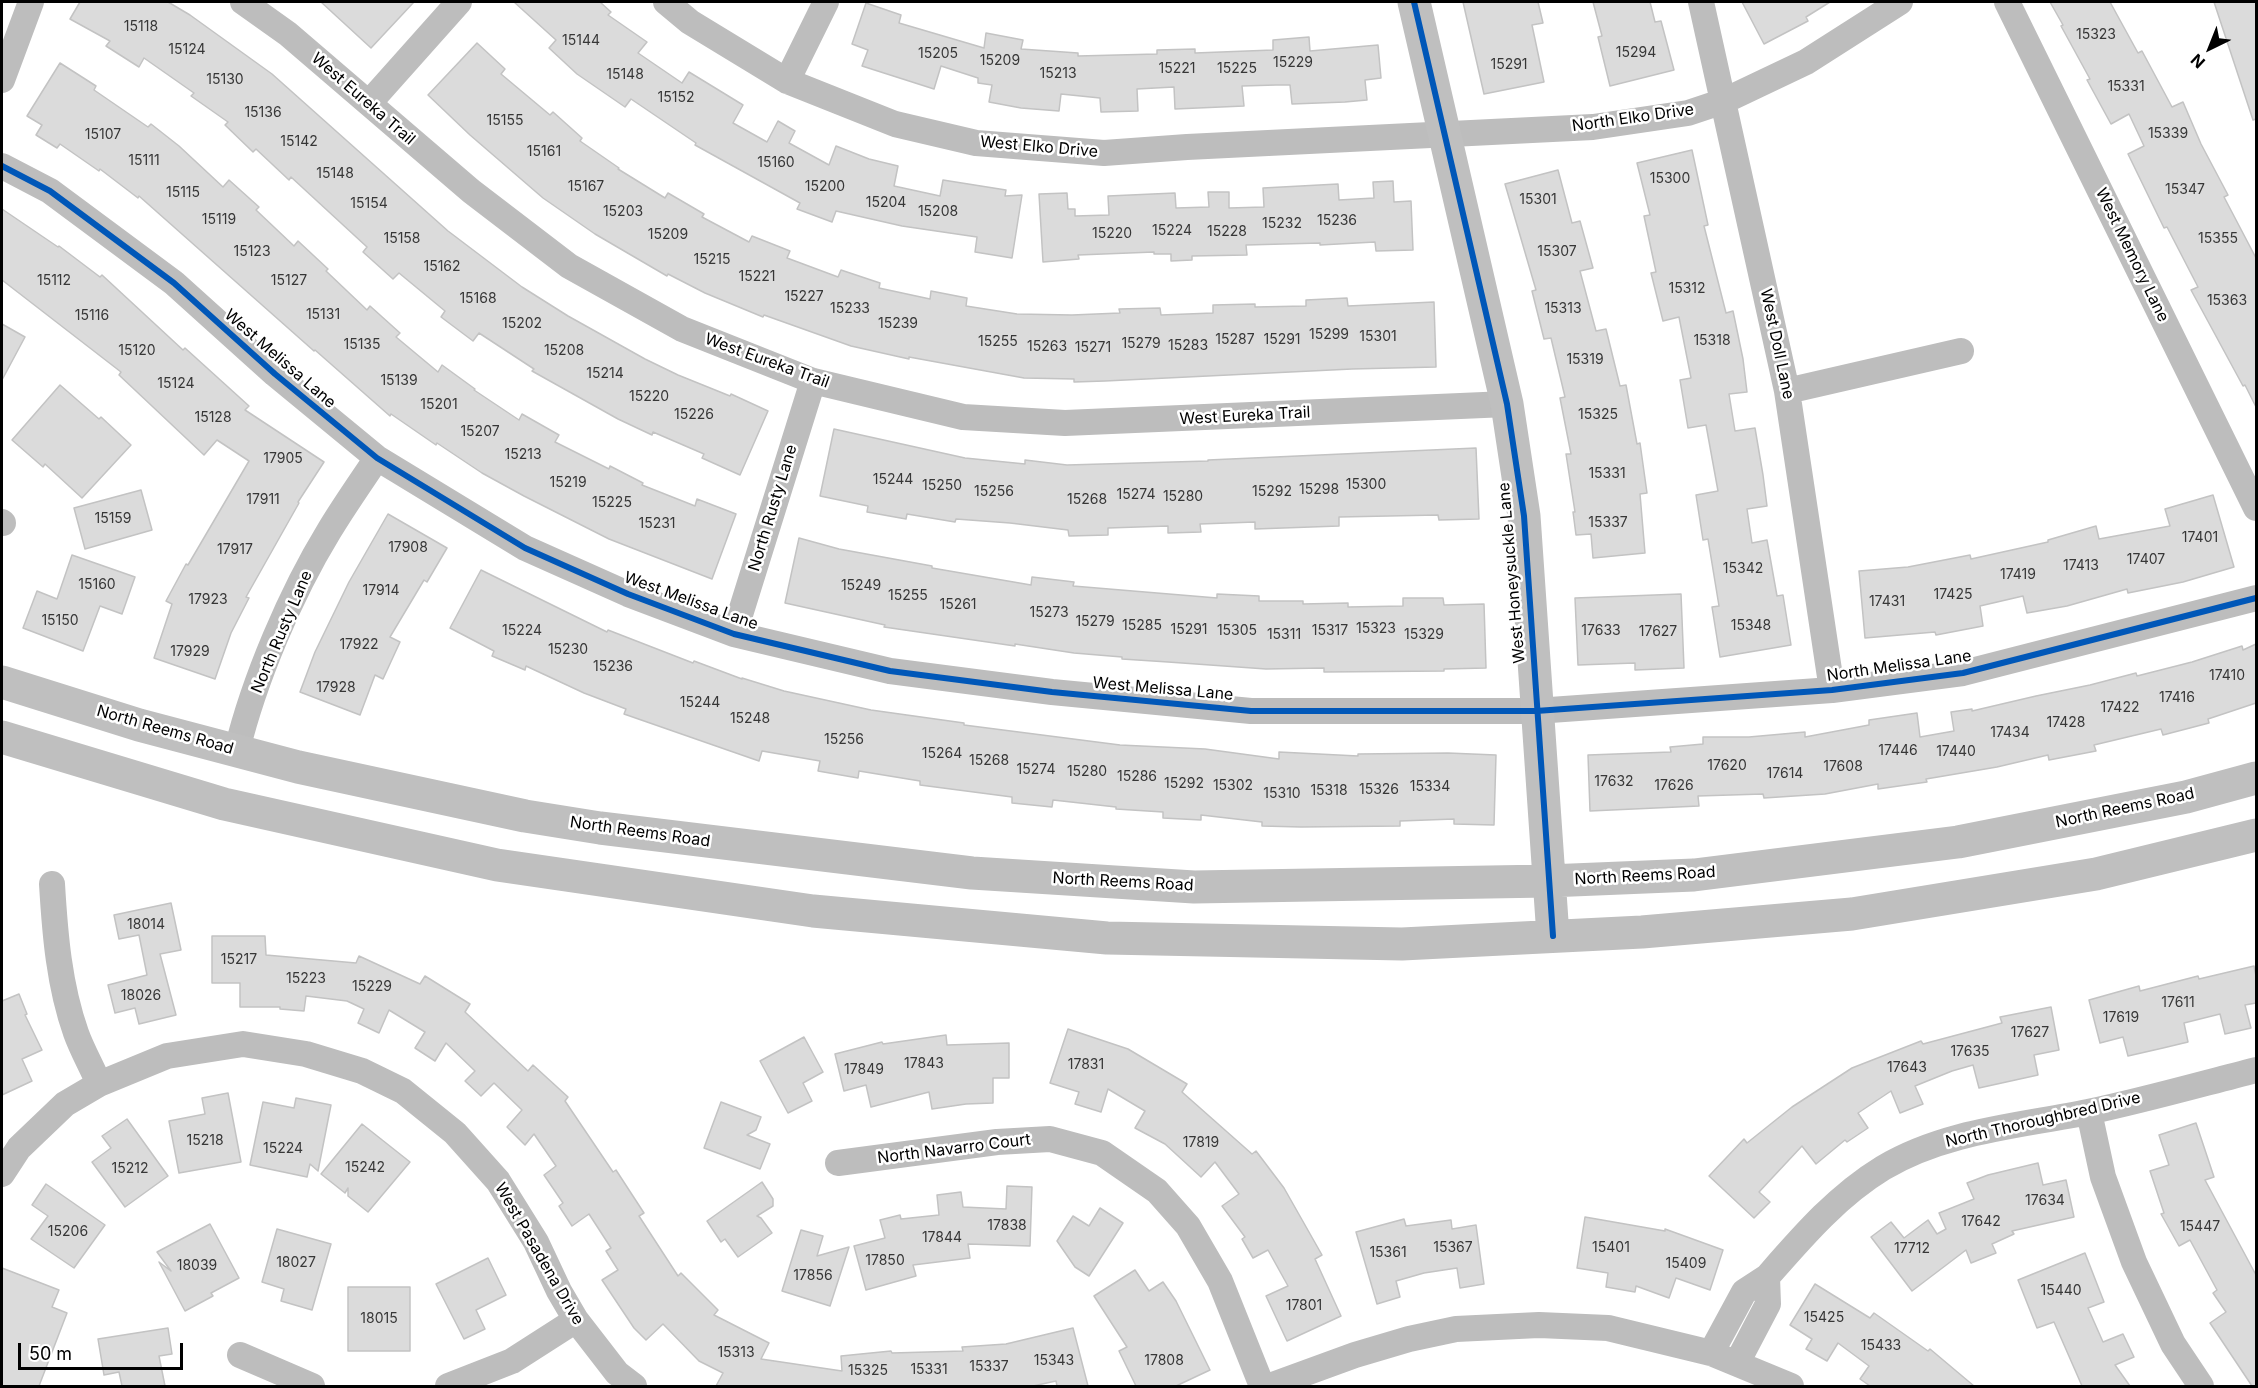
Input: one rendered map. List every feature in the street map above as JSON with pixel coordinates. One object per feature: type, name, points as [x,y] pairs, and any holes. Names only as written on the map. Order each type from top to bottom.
[{"type":"main road","name":"West Honeysuckle Lane","points":[[1414,2],[1507,404],[1524,516],[1553,936]]},
{"type":"main road","name":"North Reems Road","points":[[2,681],[140,724],[310,770],[525,816],[600,828],[972,873],[1194,887],[1548,881],[1694,875],[1958,842],[2186,797],[2256,778]]},
{"type":"main road","points":[[2,737],[224,804],[497,865],[813,911],[1107,938],[1402,944],[1642,932],[1852,914],[2096,874],[2256,835]]},
{"type":"street","points":[[2,80],[32,2]]},
{"type":"street","name":"West Eureka Trail","points":[[243,2],[288,34],[471,192],[569,266],[682,329],[813,381],[963,417],[1065,423],[1507,404]]},
{"type":"street","points":[[369,103],[459,2]]},
{"type":"street","name":"West Elko Drive","points":[[666,2],[690,22],[787,81],[895,124],[976,143],[1092,152],[1446,134]]},
{"type":"street","points":[[787,81],[826,2]]},
{"type":"street","name":"West Doll Lane","points":[[1701,2],[1788,391],[1832,690]]},
{"type":"street","name":"North Elko Drive","points":[[1446,134],[1593,127],[1688,113],[1724,101],[1806,62],[1900,2]]},
{"type":"street","name":"West Memory Lane","points":[[2007,2],[2256,508]]},
{"type":"street","name":"West Melissa Lane","points":[[2,166],[50,192],[174,283],[275,374],[377,458],[525,548],[627,594],[734,634],[890,671],[1087,695],[1251,711],[1536,711]]},
{"type":"street","points":[[1788,391],[1961,351]]},
{"type":"street","name":"North Rusty Lane","points":[[734,634],[813,381]]},
{"type":"street","name":"North Rusty Lane","points":[[237,750],[243,726],[295,594],[328,531],[377,458]]},
{"type":"street","name":"North Melissa Lane","points":[[1536,711],[1832,690],[1963,673],[2256,598]]},
{"type":"street","points":[[52,884],[55,934],[61,976],[76,1034],[99,1084]]},
{"type":"street","name":"West Pasadena Drive","points":[[2,1174],[19,1148],[65,1104],[99,1084],[167,1056],[243,1044],[306,1054],[362,1071],[403,1091],[455,1133],[498,1181],[536,1242],[559,1291],[576,1320],[617,1373],[634,1386]]},
{"type":"street","name":"North Thoroughbred Drive","points":[[1711,1353],[1744,1292],[1767,1276],[1818,1219],[1849,1192],[1884,1168],[1923,1149],[1971,1134],[2089,1112],[2256,1070]]},
{"type":"street","points":[[2089,1112],[2103,1177],[2134,1262],[2173,1344],[2201,1386]]},
{"type":"street","name":"North Navarro Court","points":[[838,1163],[997,1142],[1050,1139],[1102,1153],[1157,1191],[1188,1226],[1220,1281],[1262,1386]]},
{"type":"street","points":[[1737,1363],[1768,1304],[1767,1276]]},
{"type":"street","points":[[448,1386],[512,1361],[576,1320]]},
{"type":"street","points":[[1270,1386],[1355,1355],[1409,1339],[1456,1329],[1539,1325],[1608,1328],[1711,1353],[1791,1386]]},
{"type":"street","points":[[240,1355],[312,1386]]},
{"type":"building","points":[[80,2],[168,2],[190,15],[272,74],[448,231],[522,287],[645,359],[678,375],[730,396],[731,394],[768,411],[740,475],[702,458],[704,454],[653,432],[652,435],[618,419],[532,371],[534,369],[479,333],[473,341],[441,317],[445,311],[399,273],[393,279],[363,252],[367,247],[291,177],[289,180],[256,149],[253,152],[225,125],[228,122],[191,96],[194,93],[144,58],[139,67],[106,46],[110,41],[70,19]]},
{"type":"building","points":[[321,2],[414,2],[371,48]]},
{"type":"building","points":[[514,2],[600,2],[611,12],[608,15],[647,42],[638,53],[682,83],[689,72],[743,105],[733,123],[767,142],[778,121],[795,131],[789,143],[829,165],[836,146],[869,159],[898,166],[894,186],[940,196],[943,180],[1006,190],[1005,196],[1022,195],[1012,258],[975,252],[977,237],[902,226],[836,211],[832,222],[797,209],[800,203],[695,145],[696,143],[631,99],[625,107],[577,74],[549,48],[556,40]]},
{"type":"building","points":[[1463,2],[1538,2],[1543,23],[1532,25],[1544,82],[1484,94]]},
{"type":"building","points":[[1593,2],[1650,2],[1655,22],[1661,21],[1674,70],[1610,86],[1598,37],[1602,36]]},
{"type":"building","points":[[1742,2],[1830,2],[1806,17],[1808,21],[1764,44]]},
{"type":"building","points":[[2050,2],[2110,2],[2138,53],[2142,51],[2172,107],[2183,102],[2201,144],[2228,195],[2224,197],[2256,258],[2256,407],[2191,290],[2198,287],[2167,227],[2164,228],[2128,154],[2144,146],[2129,114],[2111,124]]},
{"type":"building","points":[[2214,2],[2256,2],[2256,119],[2253,120]]},
{"type":"building","points":[[866,3],[901,15],[899,23],[984,48],[986,33],[1023,40],[1021,49],[1078,53],[1078,56],[1157,54],[1157,50],[1195,49],[1195,53],[1273,50],[1273,40],[1309,37],[1310,51],[1378,45],[1381,78],[1365,80],[1367,100],[1345,102],[1292,104],[1290,85],[1276,85],[1242,86],[1244,106],[1175,109],[1174,87],[1137,89],[1138,111],[1101,112],[1100,98],[1061,94],[1059,111],[1021,108],[989,102],[992,85],[978,83],[978,78],[941,66],[934,89],[862,66],[868,50],[852,44]]},
{"type":"building","points":[[477,43],[505,69],[501,74],[550,115],[553,112],[582,138],[580,141],[618,169],[665,198],[668,193],[704,214],[702,217],[749,242],[752,236],[790,251],[787,258],[838,277],[841,270],[880,283],[879,288],[930,299],[931,291],[967,298],[966,306],[1017,314],[1120,313],[1119,309],[1160,308],[1161,315],[1213,313],[1213,305],[1306,306],[1306,300],[1347,298],[1348,306],[1434,302],[1436,367],[1074,382],[1074,379],[1024,378],[909,357],[909,359],[851,346],[764,315],[763,317],[705,293],[668,274],[667,276],[595,234],[543,198],[428,95]]},
{"type":"building","points":[[60,63],[96,86],[94,90],[148,127],[151,124],[179,146],[223,187],[229,180],[259,207],[256,210],[294,246],[298,241],[367,310],[370,306],[400,333],[396,337],[438,372],[442,365],[519,420],[522,414],[559,435],[555,442],[609,469],[610,466],[643,483],[642,485],[695,506],[697,499],[736,514],[712,579],[609,539],[524,496],[482,473],[437,443],[436,445],[391,414],[390,416],[139,196],[138,198],[100,169],[99,171],[60,144],[57,148],[36,135],[42,125],[27,116]]},
{"type":"building","points":[[1692,150],[1708,225],[1704,226],[1726,313],[1733,311],[1743,359],[1747,392],[1729,394],[1735,431],[1755,428],[1763,475],[1767,506],[1747,509],[1752,543],[1767,540],[1777,596],[1783,595],[1791,645],[1720,657],[1712,607],[1719,606],[1708,539],[1703,540],[1696,495],[1718,491],[1706,425],[1688,428],[1680,380],[1691,378],[1679,317],[1663,321],[1651,273],[1656,272],[1644,216],[1650,215],[1637,163]]},
{"type":"building","points":[[1558,170],[1572,223],[1580,221],[1593,268],[1580,271],[1596,331],[1606,329],[1620,386],[1626,385],[1637,444],[1640,443],[1647,493],[1640,494],[1645,553],[1593,558],[1591,534],[1576,535],[1573,512],[1575,512],[1566,454],[1571,454],[1560,398],[1565,397],[1551,338],[1544,339],[1532,291],[1536,290],[1505,184]]},
{"type":"building","points":[[1393,181],[1394,202],[1411,201],[1413,250],[1376,251],[1375,242],[1246,245],[1247,255],[1192,256],[1192,260],[1171,261],[1171,254],[1154,254],[1154,252],[1078,255],[1079,259],[1043,262],[1039,194],[1067,193],[1068,209],[1075,209],[1075,216],[1109,215],[1108,196],[1175,193],[1176,208],[1209,207],[1208,192],[1229,192],[1229,208],[1264,207],[1263,188],[1338,184],[1339,200],[1374,198],[1373,182]]},
{"type":"building","points":[[2,209],[59,246],[100,277],[102,275],[183,350],[185,348],[249,406],[245,410],[324,462],[298,502],[246,597],[249,598],[231,633],[215,679],[154,658],[172,604],[166,601],[249,461],[217,440],[204,455],[119,375],[121,372],[2,280]]},
{"type":"building","points":[[2,324],[25,337],[2,380]]},
{"type":"building","points":[[60,385],[99,419],[101,417],[131,445],[82,498],[45,464],[43,467],[12,440]]},
{"type":"building","points":[[834,429],[965,458],[1025,464],[1025,460],[1067,465],[1208,461],[1476,448],[1479,519],[1439,520],[1438,515],[1339,517],[1339,526],[1255,529],[1255,522],[1200,524],[1201,532],[1168,533],[1168,526],[1108,528],[1108,535],[1069,536],[1068,530],[1010,523],[956,519],[955,522],[907,514],[906,519],[867,512],[868,506],[820,496]]},
{"type":"building","points":[[141,490],[152,530],[85,549],[74,508]]},
{"type":"building","points":[[2213,495],[2234,567],[2183,582],[2128,593],[2127,589],[2067,606],[2027,613],[2023,596],[1980,606],[1983,626],[1936,635],[1935,632],[1865,638],[1859,571],[1908,567],[1970,555],[1971,559],[2048,542],[2048,540],[2096,526],[2099,539],[2170,526],[2165,509]]},
{"type":"building","points":[[388,514],[447,548],[427,582],[424,580],[390,637],[400,642],[383,679],[375,675],[360,715],[300,692],[315,652],[349,582]]},
{"type":"building","points":[[799,538],[839,549],[932,566],[932,568],[1031,585],[1032,577],[1074,582],[1073,586],[1217,598],[1217,594],[1259,596],[1259,601],[1303,601],[1303,604],[1348,603],[1348,607],[1403,606],[1403,598],[1443,598],[1444,605],[1484,604],[1486,668],[1444,669],[1444,671],[1324,672],[1324,668],[1266,669],[1122,659],[1122,657],[1074,653],[1015,644],[1015,646],[884,627],[885,625],[785,603]]},
{"type":"building","points":[[72,555],[135,577],[122,614],[100,606],[83,651],[23,628],[37,591],[57,599]]},
{"type":"building","points":[[481,570],[607,632],[608,630],[693,663],[694,661],[742,679],[784,691],[871,710],[964,723],[964,725],[1120,745],[1205,749],[1279,759],[1279,752],[1358,756],[1358,754],[1448,753],[1496,755],[1494,825],[1454,824],[1454,819],[1400,821],[1400,826],[1301,827],[1262,826],[1262,822],[1201,815],[1201,820],[1163,818],[1163,812],[1116,809],[1116,807],[1053,800],[1052,807],[1012,803],[1012,797],[920,785],[920,781],[859,771],[858,778],[818,771],[820,761],[762,751],[759,761],[624,714],[626,709],[584,693],[526,666],[525,670],[492,656],[494,651],[450,628]]},
{"type":"building","points":[[1681,594],[1684,668],[1635,670],[1635,663],[1578,665],[1575,598]]},
{"type":"building","points":[[2256,644],[2256,703],[2208,719],[2209,723],[2163,735],[2161,729],[2094,745],[2096,751],[2049,760],[2048,755],[1997,767],[1926,779],[1927,782],[1878,789],[1878,784],[1825,794],[1764,798],[1763,794],[1698,796],[1699,806],[1590,811],[1588,755],[1671,752],[1670,747],[1703,744],[1703,737],[1749,737],[1805,732],[1805,737],[1869,725],[1869,720],[1917,713],[1920,737],[1954,731],[1951,712],[1972,709],[1972,711],[2136,673],[2137,676],[2242,646],[2243,650]]},
{"type":"building","points":[[171,903],[181,950],[160,954],[176,1015],[139,1024],[135,1008],[115,1013],[108,985],[147,975],[139,935],[119,939],[114,915]]},
{"type":"building","points":[[212,936],[265,936],[266,955],[356,963],[359,956],[420,984],[425,976],[470,1004],[465,1012],[528,1071],[533,1065],[568,1097],[565,1101],[613,1172],[616,1170],[644,1213],[639,1216],[678,1276],[681,1273],[718,1310],[714,1315],[769,1343],[761,1359],[842,1371],[841,1356],[891,1351],[892,1353],[963,1351],[962,1347],[1006,1344],[1073,1328],[1088,1386],[1057,1386],[1056,1381],[1033,1386],[716,1386],[723,1373],[699,1361],[663,1324],[646,1340],[634,1328],[602,1280],[618,1270],[606,1251],[611,1248],[589,1214],[572,1226],[559,1206],[563,1203],[544,1175],[556,1166],[534,1134],[525,1145],[507,1127],[522,1110],[494,1083],[481,1096],[465,1081],[475,1071],[446,1043],[435,1061],[415,1048],[425,1032],[389,1010],[379,1033],[358,1023],[364,1009],[347,1001],[306,996],[304,1011],[280,1009],[280,1007],[240,1007],[240,983],[212,983]]},
{"type":"building","points":[[2254,966],[2256,1003],[2245,1005],[2251,1028],[2225,1034],[2220,1014],[2184,1023],[2188,1042],[2128,1056],[2123,1037],[2100,1043],[2089,1000],[2139,986],[2140,991],[2198,976],[2199,979]]},
{"type":"building","points":[[19,994],[27,1014],[25,1015],[42,1050],[22,1059],[32,1081],[2,1095],[2,1001]]},
{"type":"building","points":[[2051,1007],[2059,1050],[2034,1055],[2038,1075],[1979,1088],[1973,1065],[1915,1086],[1923,1104],[1900,1113],[1891,1091],[1858,1113],[1868,1128],[1847,1142],[1845,1140],[1816,1164],[1802,1146],[1759,1192],[1770,1202],[1754,1218],[1709,1176],[1744,1139],[1747,1143],[1792,1107],[1852,1068],[1921,1041],[1923,1044],[2002,1023],[2000,1017]]},
{"type":"building","points":[[1068,1029],[1128,1049],[1187,1084],[1182,1092],[1252,1154],[1256,1151],[1284,1188],[1322,1255],[1315,1259],[1341,1316],[1287,1341],[1266,1296],[1288,1286],[1268,1250],[1253,1258],[1242,1239],[1245,1237],[1222,1206],[1239,1194],[1215,1162],[1201,1177],[1165,1144],[1135,1128],[1145,1111],[1108,1089],[1101,1112],[1075,1104],[1079,1092],[1050,1083]]},
{"type":"building","points":[[946,1035],[947,1045],[1009,1043],[1009,1078],[993,1078],[993,1103],[932,1109],[929,1092],[871,1107],[866,1085],[844,1091],[835,1054],[882,1042],[883,1044]]},
{"type":"building","points":[[804,1037],[823,1072],[803,1083],[812,1101],[788,1113],[760,1061]]},
{"type":"building","points":[[228,1093],[241,1162],[179,1173],[169,1121],[205,1114],[202,1098]]},
{"type":"building","points":[[296,1098],[331,1105],[318,1171],[310,1164],[307,1177],[250,1165],[263,1102],[294,1108]]},
{"type":"building","points":[[721,1102],[761,1117],[756,1130],[747,1135],[770,1144],[760,1169],[704,1148]]},
{"type":"building","points":[[127,1119],[168,1176],[125,1207],[92,1162],[111,1148],[102,1136]]},
{"type":"building","points":[[2196,1123],[2214,1177],[2205,1180],[2256,1275],[2256,1386],[2252,1386],[2210,1323],[2226,1312],[2213,1293],[2217,1290],[2190,1240],[2179,1246],[2161,1214],[2164,1213],[2150,1171],[2169,1165],[2159,1135]]},
{"type":"building","points":[[362,1124],[410,1162],[368,1212],[348,1196],[348,1188],[345,1193],[321,1174]]},
{"type":"building","points":[[2038,1163],[2043,1185],[2066,1180],[2074,1217],[2012,1231],[2014,1234],[1992,1244],[1996,1253],[1971,1263],[1966,1250],[1912,1291],[1871,1237],[1891,1222],[1904,1238],[1928,1220],[1937,1234],[1946,1229],[1939,1213],[1974,1199],[1967,1183],[1988,1175]]},
{"type":"building","points":[[762,1182],[773,1199],[773,1206],[757,1216],[772,1233],[738,1257],[725,1239],[721,1242],[707,1221]]},
{"type":"building","points":[[46,1184],[105,1225],[74,1268],[31,1239],[48,1216],[32,1205]]},
{"type":"building","points":[[1007,1186],[1032,1187],[1030,1246],[968,1244],[970,1258],[913,1265],[916,1276],[866,1290],[854,1246],[885,1238],[880,1220],[900,1215],[901,1219],[939,1215],[937,1195],[961,1192],[963,1207],[1006,1209]]},
{"type":"building","points":[[1100,1208],[1123,1223],[1089,1276],[1075,1267],[1057,1241],[1073,1216],[1089,1226]]},
{"type":"building","points":[[1585,1217],[1665,1231],[1665,1229],[1723,1250],[1710,1290],[1676,1278],[1669,1298],[1636,1286],[1635,1292],[1606,1287],[1608,1273],[1577,1268]]},
{"type":"building","points":[[1404,1219],[1406,1226],[1451,1220],[1452,1229],[1476,1225],[1484,1284],[1460,1288],[1457,1268],[1424,1273],[1396,1281],[1400,1297],[1377,1304],[1356,1232]]},
{"type":"building","points":[[210,1224],[239,1278],[211,1293],[213,1296],[185,1311],[159,1262],[171,1271],[157,1252]]},
{"type":"building","points":[[277,1229],[331,1244],[312,1310],[281,1301],[284,1289],[262,1282]]},
{"type":"building","points":[[801,1230],[823,1236],[817,1256],[849,1247],[830,1306],[782,1291]]},
{"type":"building","points":[[2085,1253],[2104,1302],[2088,1308],[2103,1342],[2123,1334],[2134,1357],[2115,1365],[2130,1386],[2082,1386],[2054,1322],[2037,1328],[2018,1280]]},
{"type":"building","points":[[488,1258],[506,1295],[476,1310],[485,1329],[464,1339],[436,1284]]},
{"type":"building","points":[[2,1268],[59,1290],[52,1307],[67,1313],[39,1386],[2,1386]]},
{"type":"building","points":[[1135,1270],[1149,1291],[1163,1282],[1176,1301],[1210,1370],[1176,1386],[1136,1386],[1119,1351],[1127,1347],[1094,1296]]},
{"type":"building","points":[[1815,1284],[1870,1318],[1874,1313],[1928,1351],[1930,1349],[1974,1386],[1870,1386],[1860,1379],[1869,1366],[1838,1343],[1827,1361],[1806,1349],[1812,1339],[1790,1325]]},
{"type":"building","points":[[348,1287],[410,1287],[410,1351],[348,1351]]},
{"type":"building","points":[[168,1328],[172,1354],[159,1356],[165,1386],[122,1386],[119,1372],[104,1375],[98,1339]]},
{"type":"cycle path","points":[[1414,2],[1507,404],[1524,516],[1553,936]]},
{"type":"cycle path","points":[[2,166],[50,191],[174,283],[275,374],[377,458],[525,548],[628,594],[734,634],[890,671],[1052,692],[1251,711],[1536,711],[1832,690],[1963,673],[2256,598]]}]
